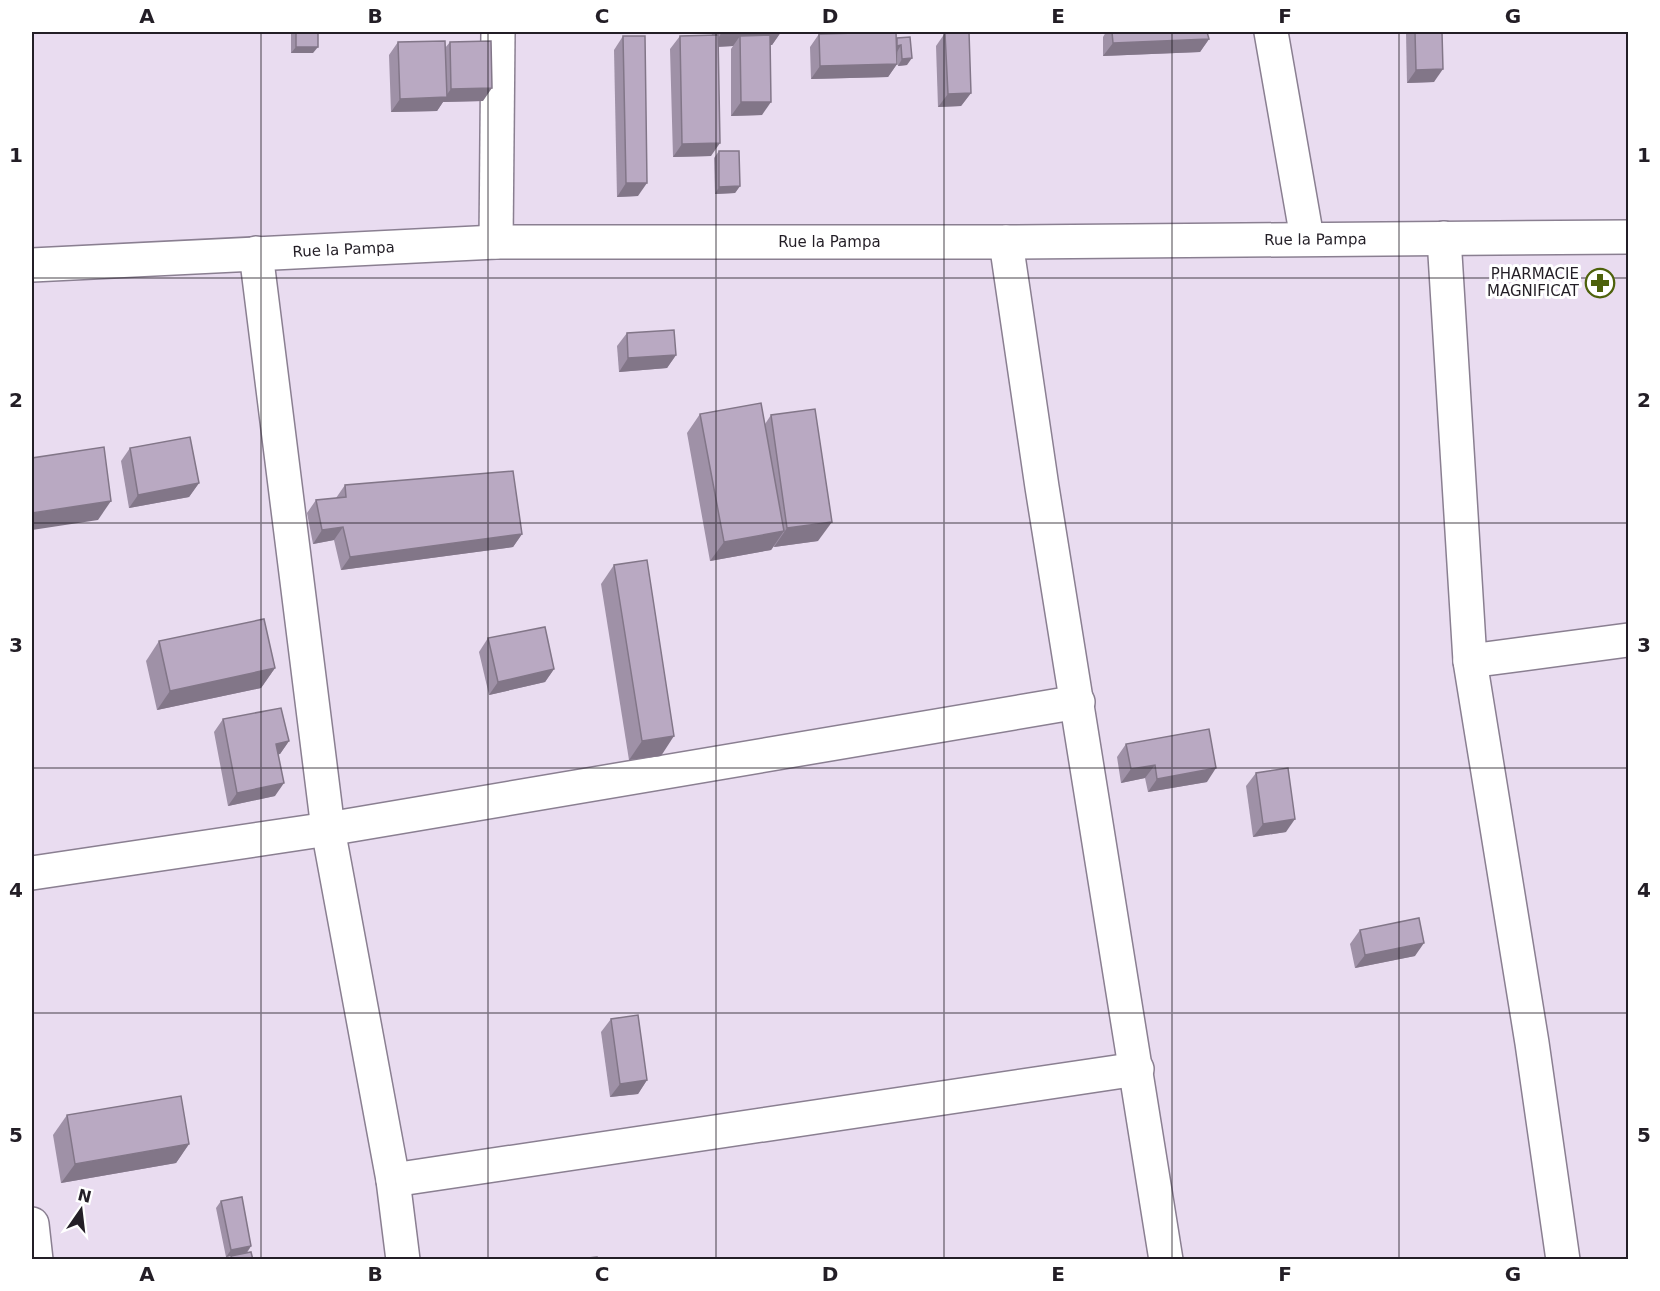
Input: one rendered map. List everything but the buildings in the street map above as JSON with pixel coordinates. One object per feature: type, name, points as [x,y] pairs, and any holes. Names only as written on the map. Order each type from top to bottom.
[{"type":"street","points":[[496,242],[498,32]]},
{"type":"street","points":[[1271,32],[1307,238]]},
{"type":"street","name":"Rue la Pampa","points":[[32,265],[496,242],[1006,242],[1629,237]]},
{"type":"street","points":[[1444,238],[1470,661],[1529,1020],[1563,1260]]},
{"type":"street","points":[[1006,242],[1042,487],[1166,1260]]},
{"type":"street","points":[[256,253],[328,829],[393,1180],[403,1260]]},
{"type":"street","points":[[1470,661],[1629,640]]},
{"type":"street","points":[[32,873],[328,829],[1078,702]]},
{"type":"street","points":[[393,1180],[1137,1069]]},
{"type":"street","points":[[32,1224],[36,1260]]},
{"type":"place","name":"PHARMACIE MAGNIFICAT","points":[[1600,283]]}]
